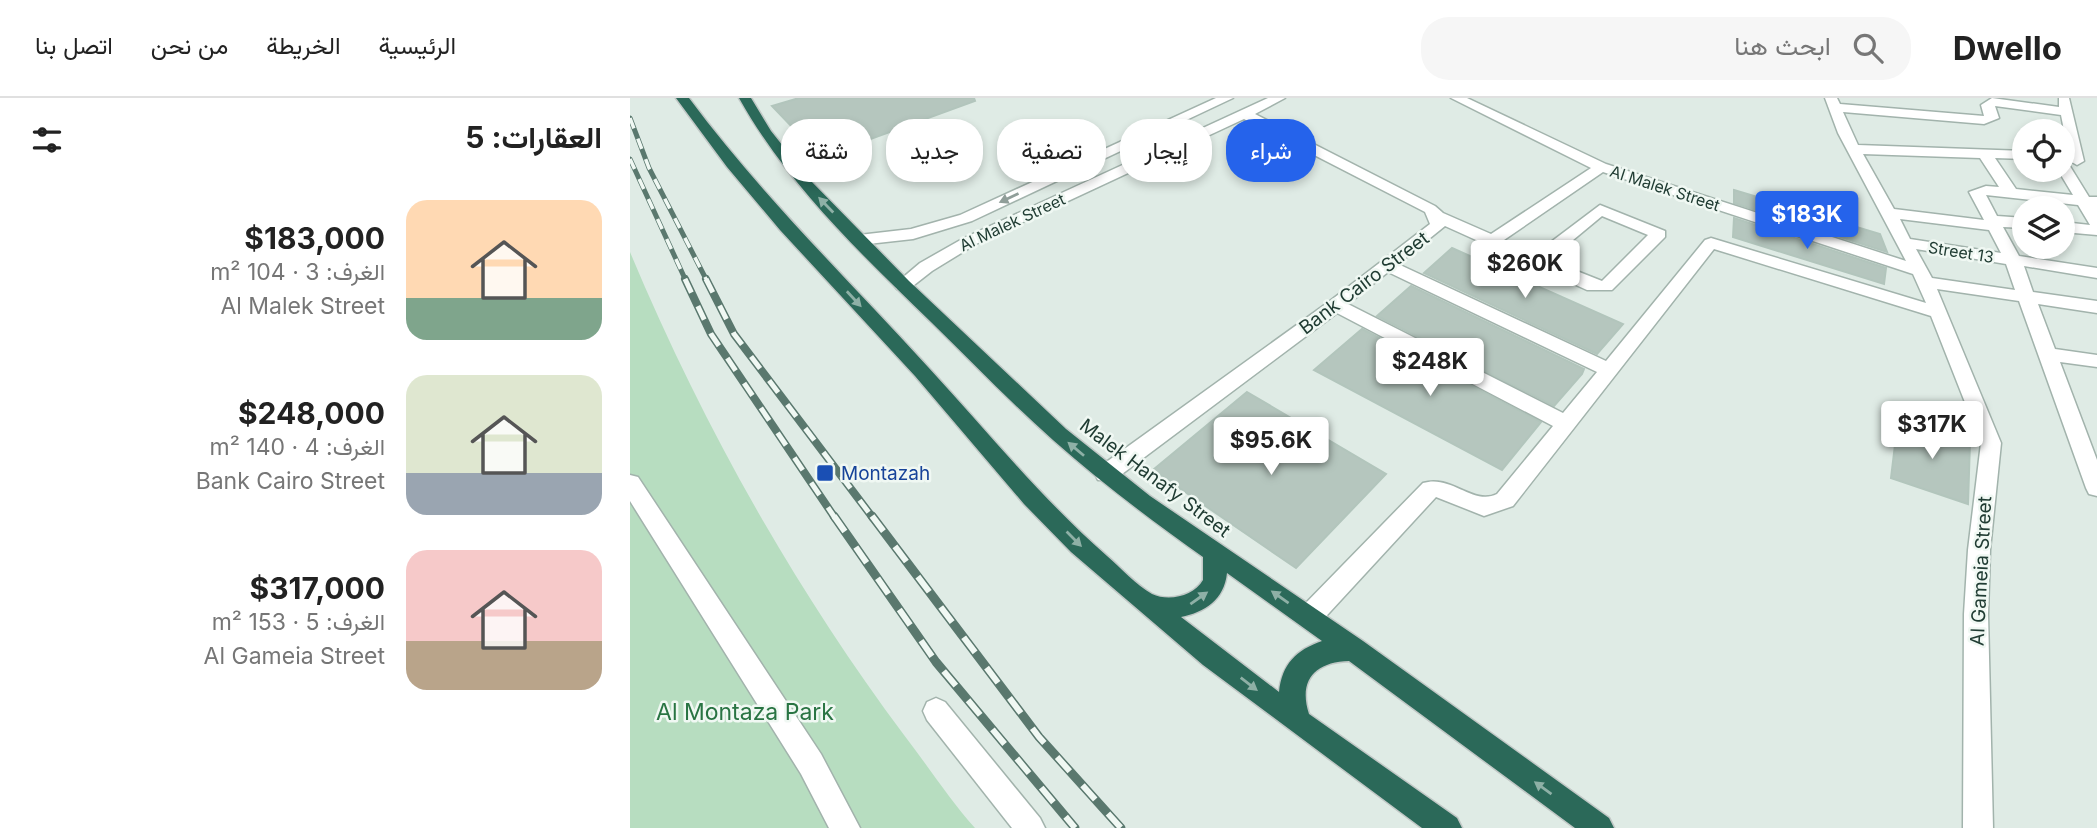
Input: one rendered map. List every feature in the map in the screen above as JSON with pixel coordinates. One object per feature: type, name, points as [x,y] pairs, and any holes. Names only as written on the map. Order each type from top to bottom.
[{"type":"highway","points":[[682,98],[743,175],[1078,543],[1147,603],[1299,723],[1447,828]]},
{"type":"highway","name":"Malek Hanafy Street","points":[[745,98],[765,133],[805,183],[859,240],[1049,425],[1106,474],[1354,649],[1599,828]]},
{"type":"highway","points":[[1147,603],[1169,610],[1193,604],[1212,589],[1219,569],[1214,551]]},
{"type":"highway","points":[[1299,723],[1290,701],[1293,677],[1307,658],[1329,648],[1354,649]]},
{"type":"street","name":"Al Malek Street","points":[[859,240],[913,233],[966,218],[1227,98]]},
{"type":"street","name":"Al Malek Street","points":[[903,285],[937,260],[970,241],[1279,98]]},
{"type":"street","name":"Al Malek Street","points":[[1457,98],[1601,167],[1924,276],[2097,307]]},
{"type":"street","points":[[1933,101],[1945,116]]},
{"type":"street","points":[[1833,102],[1991,119],[1989,104],[1992,103],[2064,105]]},
{"type":"street","name":"Al Gameia Street","points":[[1833,102],[1854,149],[1924,276],[1936,312],[1991,443],[1979,550],[1976,614],[1978,828]]},
{"type":"street","name":"Bank Cairo Street","points":[[1106,474],[1388,266],[1438,225],[1437,216],[1430,209],[1244,114]]},
{"type":"street","points":[[1854,149],[2012,154]]},
{"type":"street","points":[[1984,153],[2011,192]]},
{"type":"street","points":[[1492,241],[1601,167]]},
{"type":"street","points":[[2075,167],[2097,223]]},
{"type":"street","points":[[2090,201],[2011,192],[1977,192],[2013,260],[2097,488]]},
{"type":"street","points":[[1437,216],[1537,261],[1600,287],[1606,286],[1659,233],[1600,210],[1537,261]]},
{"type":"street","points":[[1888,213],[2012,223]]},
{"type":"street","points":[[2075,228],[2097,230]]},
{"type":"street","points":[[1309,617],[1431,489],[1448,491],[1483,508],[1495,507],[1505,500],[1714,242],[1936,312]]},
{"type":"street","name":"Street 13","points":[[1907,243],[2013,260],[2094,277]]},
{"type":"street","points":[[1388,266],[1609,370]]},
{"type":"street","points":[[1336,305],[1567,424]]},
{"type":"street","points":[[2048,354],[2097,361]]},
{"type":"street","points":[[630,483],[811,764],[845,828]]},
{"type":"street","points":[[936,711],[1030,828]]},
{"type":"green space","name":"Al Montaza Park","points":[[630,252],[688,379],[752,502],[824,621],[863,679],[975,828],[630,828]]},
{"type":"building","points":[[799,98],[974,98],[975,101],[926,119],[886,119],[886,133],[872,138],[872,119],[784,119],[772,106]]},
{"type":"building","points":[[1734,190],[1880,234],[1887,252],[1734,203]]},
{"type":"building","points":[[1734,218],[1886,268],[1884,284],[1733,237]]},
{"type":"building","points":[[1452,248],[1623,324],[1597,354],[1424,273]]},
{"type":"building","points":[[1411,286],[1584,369],[1582,374],[1554,406],[1377,316]]},
{"type":"building","points":[[1362,329],[1541,422],[1502,470],[1314,370]]},
{"type":"building","points":[[1247,392],[1386,474],[1296,568],[1153,470]]},
{"type":"building","points":[[1898,420],[1970,442],[1968,504],[1891,478]]},
{"type":"railway","points":[[630,118],[649,168],[707,281]]},
{"type":"railway","points":[[630,159],[686,281]]},
{"type":"railway","points":[[685,279],[711,334],[835,518]]},
{"type":"railway","points":[[706,279],[734,334],[873,518]]},
{"type":"railway","points":[[834,516],[936,662],[1075,828]]},
{"type":"railway","points":[[872,516],[1039,737],[1121,828]]},
{"type":"place","name":"Montazah","points":[[825,473]]}]
